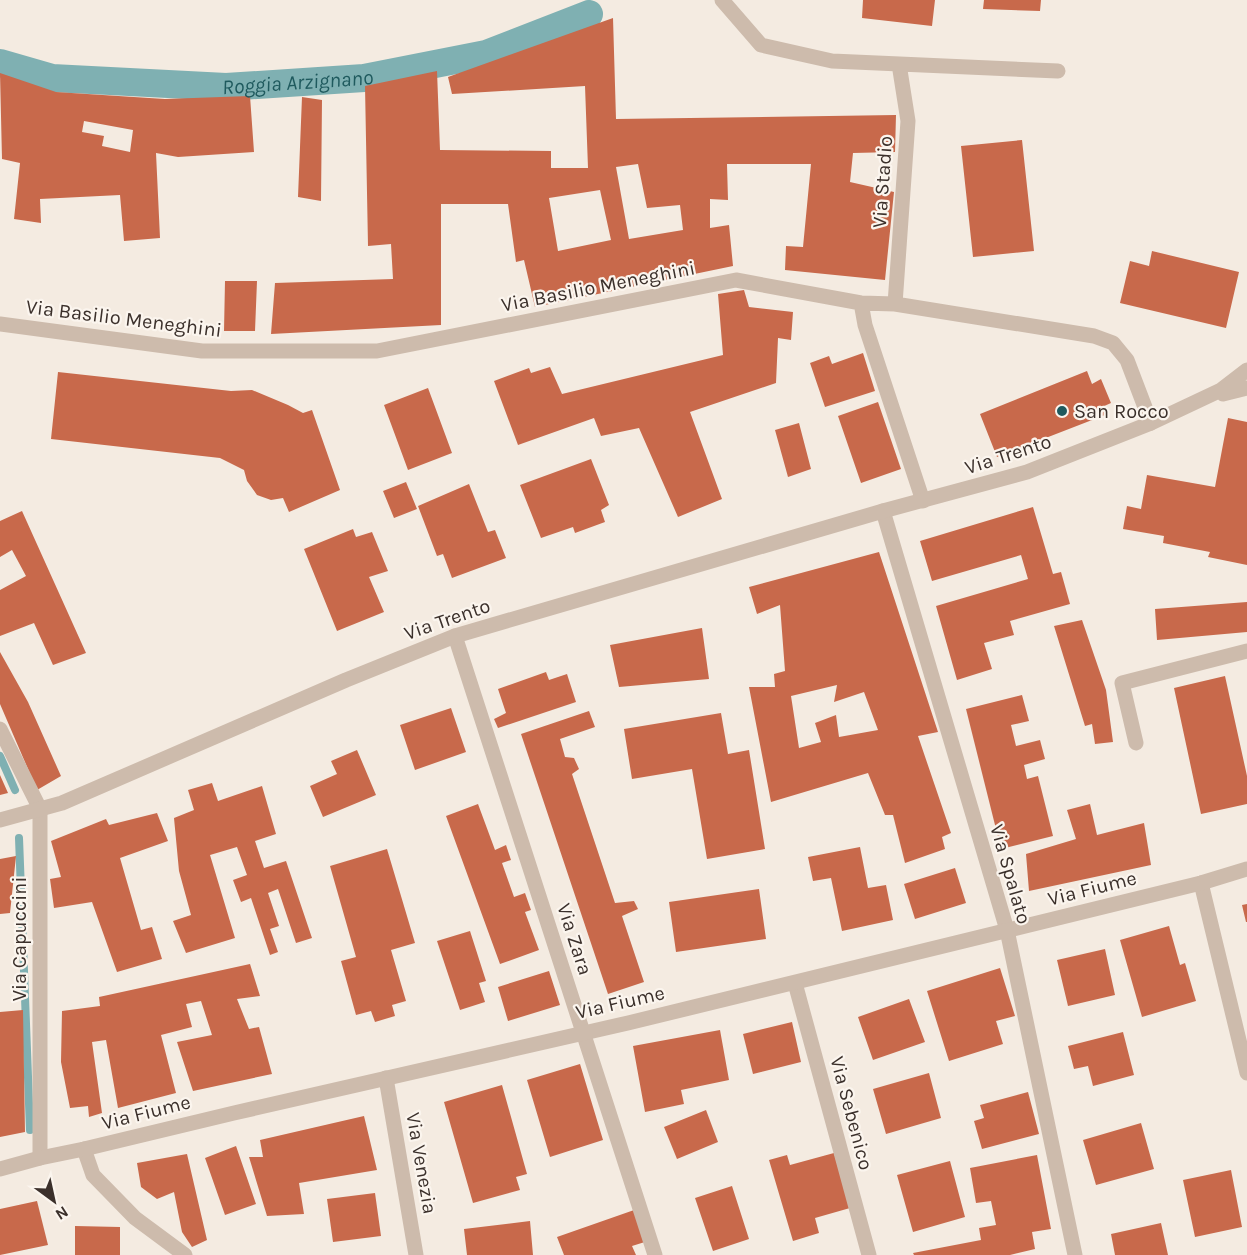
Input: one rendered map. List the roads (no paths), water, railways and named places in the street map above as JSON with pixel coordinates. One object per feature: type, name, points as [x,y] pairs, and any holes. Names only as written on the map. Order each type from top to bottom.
[{"type":"street","points":[[722,0],[761,45],[832,61],[1058,71]]},
{"type":"street","name":"Via Stadio","points":[[895,304],[908,121],[899,64]]},
{"type":"street","name":"Via Basilio Meneghini","points":[[0,324],[202,351],[377,351],[736,280],[861,303],[895,304],[1094,336],[1113,343],[1127,360],[1151,423]]},
{"type":"street","points":[[861,303],[865,325],[923,501]]},
{"type":"street","name":"Via Trento","points":[[0,819],[62,803],[346,680],[455,636],[883,511],[1027,472],[1151,423],[1221,390],[1247,370]]},
{"type":"street","name":"Via Trento","points":[[1202,399],[1247,388]]},
{"type":"street","name":"Via Spalato","points":[[883,511],[1006,930],[1075,1255]]},
{"type":"street","name":"Via Zara","points":[[455,636],[655,1255]]},
{"type":"street","points":[[1136,743],[1122,683],[1247,651]]},
{"type":"street","name":"Via Capuccini","points":[[0,729],[40,809],[40,1158]]},
{"type":"street","name":"Via Fiume","points":[[0,1168],[795,983],[1202,883],[1247,869]]},
{"type":"street","points":[[1202,883],[1247,1073]]},
{"type":"street","name":"Via Sebenico","points":[[795,983],[869,1255]]},
{"type":"street","name":"Via Venezia","points":[[386,1078],[416,1255]]},
{"type":"street","points":[[84,1149],[93,1175],[135,1218],[178,1252]]},
{"type":"waterway","name":"Roggia Arzignano","points":[[0,63],[52,78],[226,87],[364,78],[486,54],[589,14]]},
{"type":"waterway","points":[[0,756],[15,790]]},
{"type":"waterway","points":[[19,838],[30,1130]]},
{"type":"place","name":"San Rocco","points":[[1062,411]]}]
